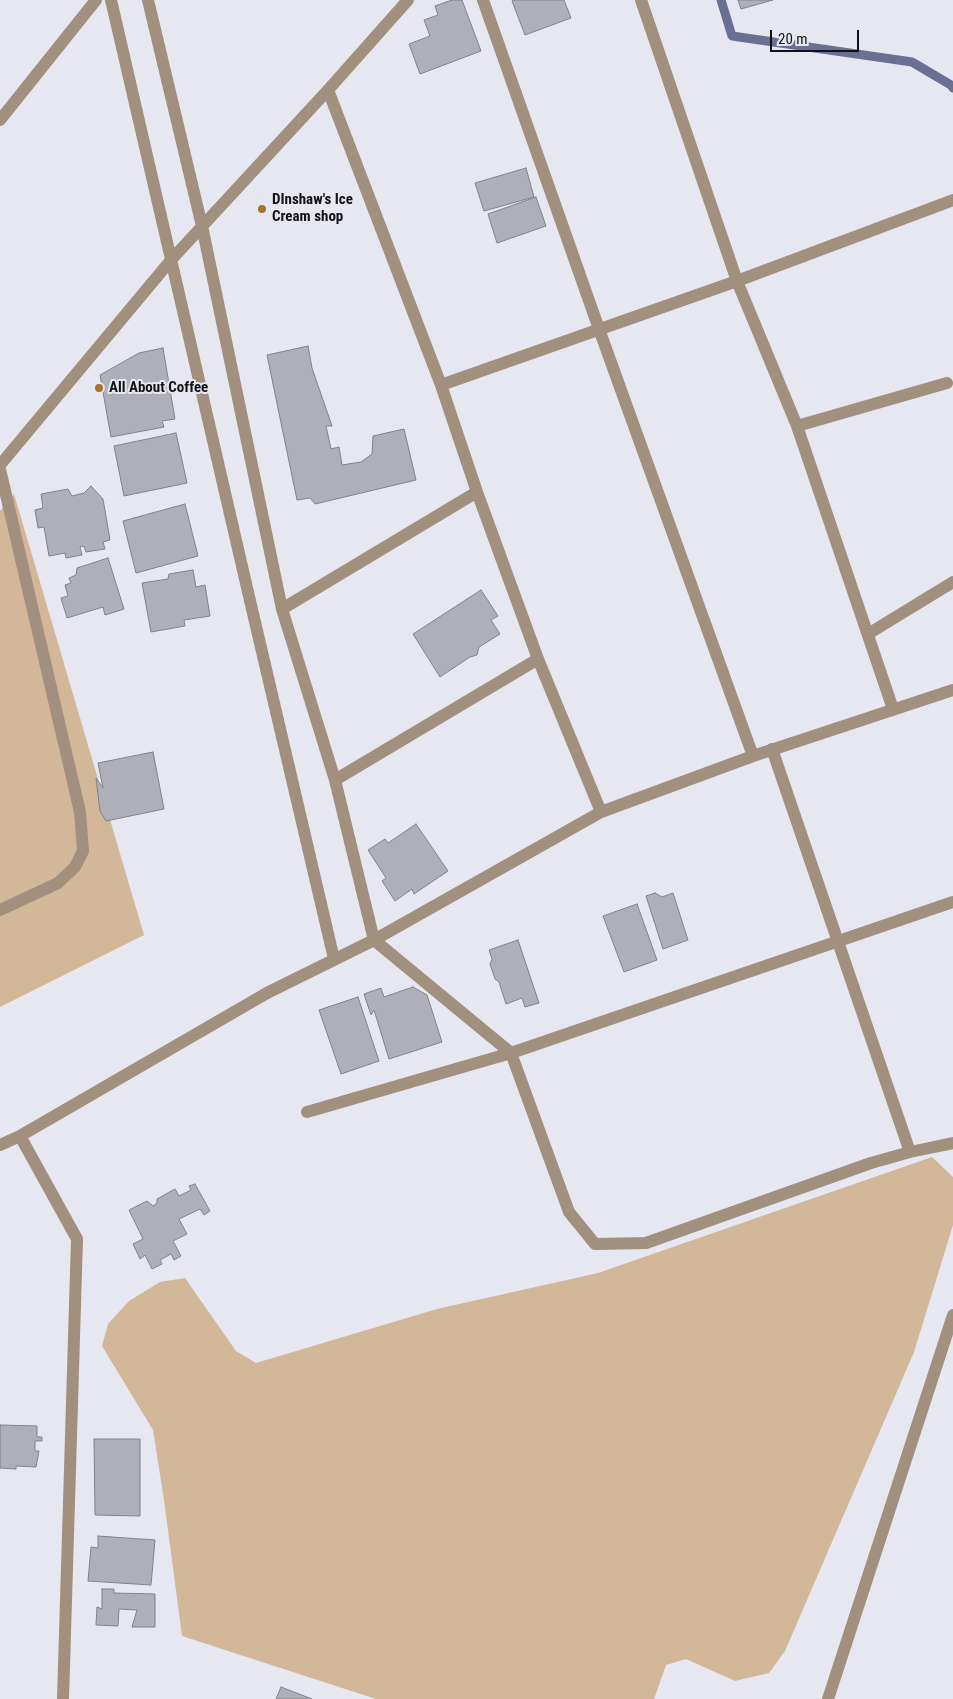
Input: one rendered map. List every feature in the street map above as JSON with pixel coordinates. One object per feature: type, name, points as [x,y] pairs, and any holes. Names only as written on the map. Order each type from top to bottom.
[{"type":"street","points":[[0,120],[96,0]]},
{"type":"street","points":[[111,0],[334,959]]},
{"type":"street","points":[[148,0],[202,226],[282,609],[335,780],[374,940],[511,1052],[569,1212],[595,1244],[646,1243],[870,1163],[953,1143]]},
{"type":"street","points":[[0,910],[58,883],[76,867],[83,851],[80,812],[0,467],[171,260],[328,90],[408,0]]},
{"type":"street","points":[[483,0],[753,756]]},
{"type":"street","points":[[641,0],[737,281],[797,426],[893,709]]},
{"type":"street","points":[[328,90],[440,385],[538,659],[601,812]]},
{"type":"street","points":[[440,385],[737,281],[953,200]]},
{"type":"street","points":[[797,426],[947,383]]},
{"type":"street","points":[[282,609],[477,492]]},
{"type":"street","points":[[868,634],[953,582]]},
{"type":"street","points":[[335,780],[538,659]]},
{"type":"street","points":[[0,1145],[20,1136],[267,993],[374,940],[601,812],[772,749],[953,690]]},
{"type":"street","points":[[772,749],[910,1152]]},
{"type":"street","points":[[307,1112],[511,1052],[953,902]]},
{"type":"street","points":[[20,1136],[77,1240],[63,1699]]},
{"type":"street","points":[[828,1699],[953,1315]]},
{"type":"shaded area","points":[[14,494],[144,935],[0,1007],[0,511]]},
{"type":"shaded area","points":[[932,1157],[953,1177],[953,1225],[914,1352],[785,1651],[769,1673],[735,1681],[686,1659],[666,1665],[654,1699],[376,1699],[182,1636],[153,1430],[102,1346],[108,1324],[129,1301],[160,1282],[185,1278],[236,1351],[256,1363],[437,1309],[598,1273]]},
{"type":"building","points":[[452,0],[462,0],[481,51],[420,74],[409,44],[430,36],[424,20],[438,15],[435,6]]},
{"type":"building","points":[[564,0],[571,18],[525,35],[512,1]]},
{"type":"building","points":[[738,0],[773,0],[741,9]]},
{"type":"building","points":[[526,168],[534,197],[484,211],[475,183]]},
{"type":"building","points":[[536,197],[546,226],[497,243],[488,214]]},
{"type":"building","points":[[308,346],[312,368],[332,426],[326,426],[331,449],[339,447],[342,465],[361,462],[372,454],[373,436],[404,429],[416,480],[315,504],[310,498],[297,500],[267,355]]},
{"type":"building","points":[[163,348],[175,419],[162,421],[164,427],[111,437],[100,375],[139,353]]},
{"type":"building","points":[[176,433],[187,483],[124,496],[114,446]]},
{"type":"building","points":[[91,486],[103,499],[110,540],[103,542],[105,549],[86,552],[84,546],[80,547],[82,555],[66,558],[65,553],[49,556],[44,527],[38,528],[35,510],[43,508],[41,494],[68,489],[72,496],[84,493]]},
{"type":"building","points":[[185,504],[198,556],[136,573],[123,521]]},
{"type":"building","points":[[108,558],[124,609],[105,615],[103,607],[67,618],[61,598],[68,596],[65,585],[71,583],[69,578],[76,575],[77,568]]},
{"type":"building","points":[[193,570],[196,587],[205,585],[210,616],[184,620],[185,626],[151,632],[142,583],[168,579],[169,574]]},
{"type":"building","points":[[481,590],[498,616],[491,620],[500,634],[479,647],[477,655],[470,657],[440,677],[413,634]]},
{"type":"building","points":[[153,752],[164,809],[106,821],[100,811],[96,778],[103,788],[98,763]]},
{"type":"building","points":[[416,824],[448,871],[414,894],[412,889],[395,901],[382,881],[386,878],[368,850],[385,839],[388,843]]},
{"type":"building","points":[[655,893],[662,897],[673,893],[688,940],[663,949],[646,896]]},
{"type":"building","points":[[637,904],[657,960],[624,972],[603,916]]},
{"type":"building","points":[[518,940],[539,1003],[525,1007],[522,998],[506,1004],[499,982],[495,979],[490,964],[492,959],[489,950]]},
{"type":"building","points":[[413,987],[427,995],[442,1042],[389,1059],[374,1010],[371,1015],[364,994],[381,988],[384,997]]},
{"type":"building","points":[[358,997],[379,1061],[341,1074],[319,1010]]},
{"type":"building","points":[[195,1184],[210,1211],[204,1215],[200,1209],[179,1219],[187,1234],[173,1241],[181,1256],[174,1260],[171,1254],[160,1260],[162,1264],[152,1269],[145,1255],[140,1259],[133,1244],[143,1239],[129,1210],[147,1201],[153,1206],[157,1203],[157,1199],[175,1189],[179,1196],[191,1190],[189,1186]]},
{"type":"building","points":[[0,1425],[37,1426],[37,1437],[42,1437],[42,1441],[35,1441],[35,1451],[39,1451],[36,1467],[16,1466],[16,1469],[0,1468]]},
{"type":"building","points":[[94,1439],[140,1439],[140,1516],[95,1515]]},
{"type":"building","points":[[98,1536],[155,1540],[151,1585],[88,1581],[91,1547],[98,1548]]},
{"type":"building","points":[[102,1589],[114,1589],[114,1593],[155,1594],[155,1627],[132,1627],[137,1610],[119,1609],[118,1626],[96,1625],[97,1607],[102,1609]]},
{"type":"building","points":[[281,1687],[312,1699],[276,1699]]},
{"type":"waterway","points":[[721,0],[732,36],[912,62],[953,88]]},
{"type":"place","name":"DInshaw's Ice Cream shop","points":[[262,209]]},
{"type":"place","name":"All About Coffee","points":[[99,388]]}]
